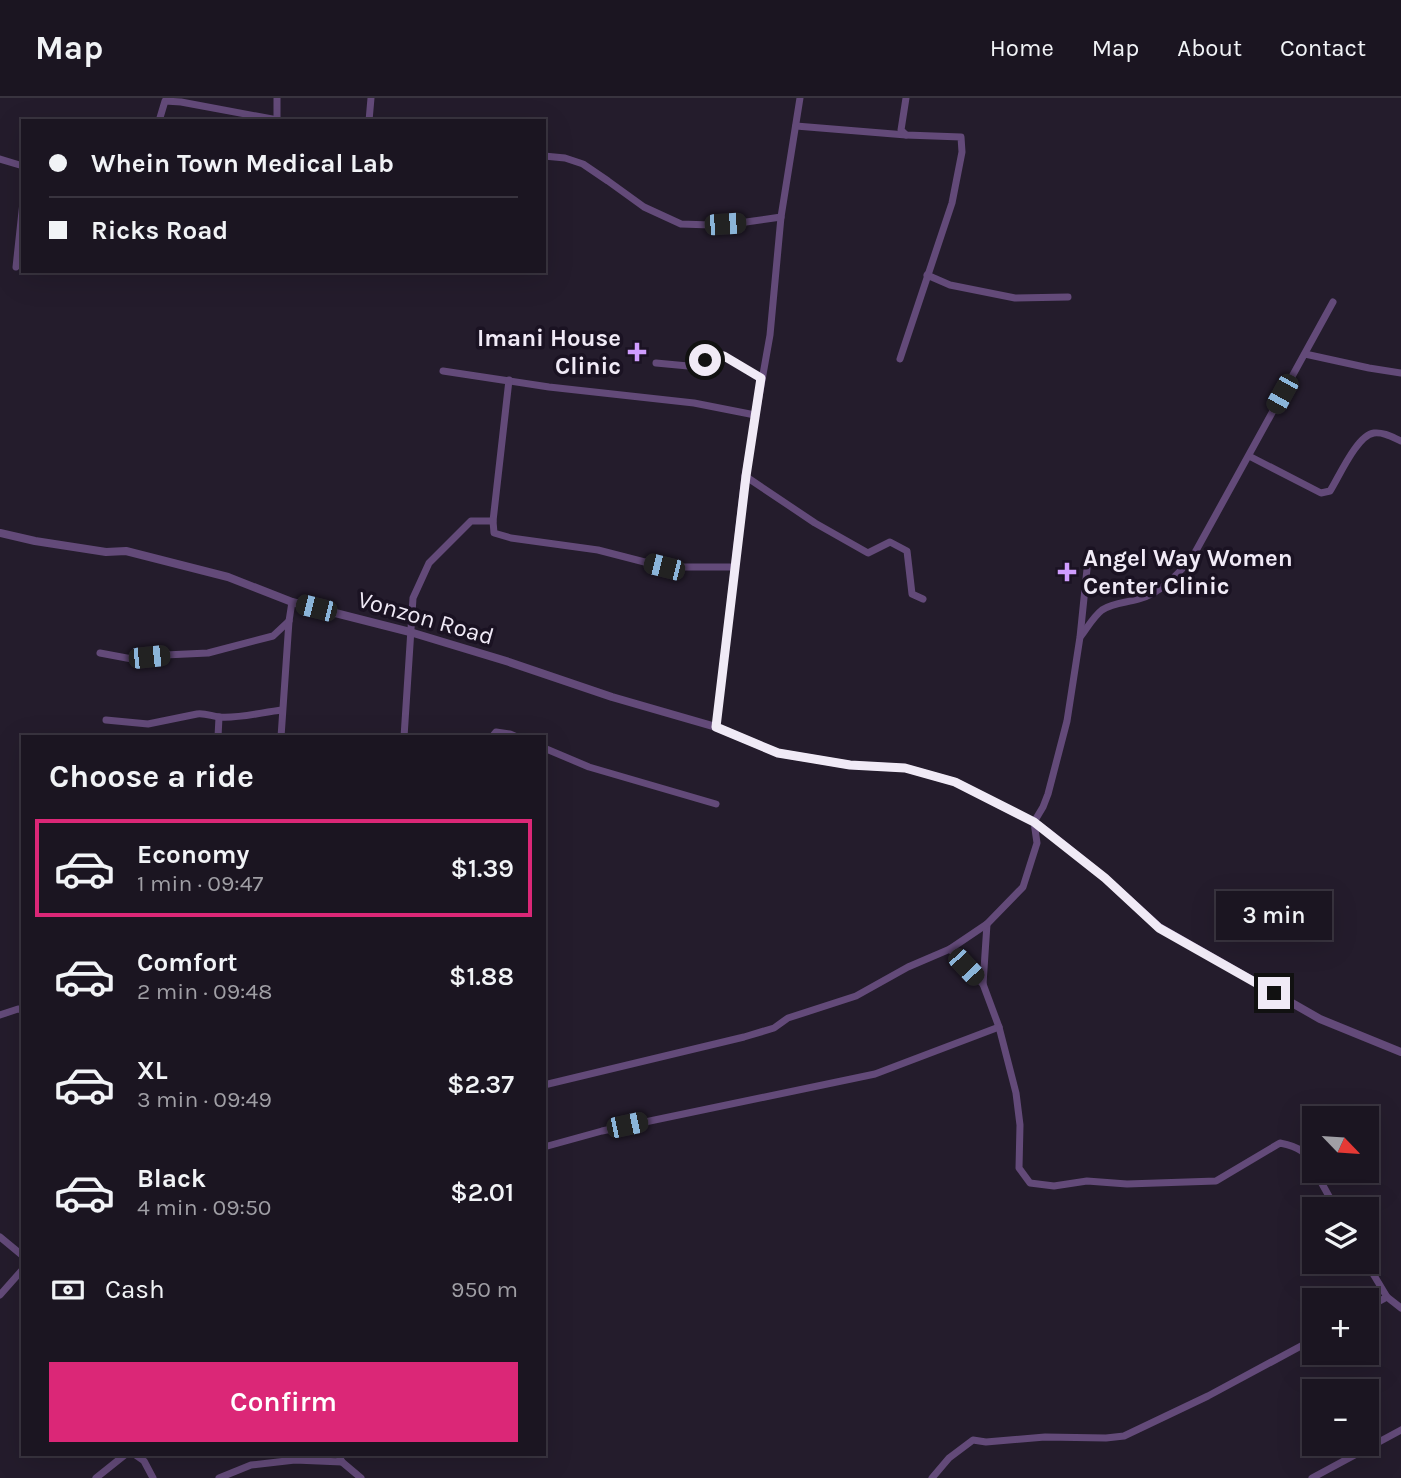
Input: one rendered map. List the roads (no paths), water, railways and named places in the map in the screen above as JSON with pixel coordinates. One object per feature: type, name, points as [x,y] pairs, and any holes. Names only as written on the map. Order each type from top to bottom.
[{"type":"street","points":[[277,98],[280,119]]},
{"type":"street","points":[[369,119],[371,98]]},
{"type":"street","points":[[716,727],[746,476],[769,335],[781,218],[800,98]]},
{"type":"street","points":[[906,98],[901,130],[906,135]]},
{"type":"street","points":[[160,119],[165,101],[274,119]]},
{"type":"street","points":[[796,126],[961,137],[962,152],[952,203],[900,359]]},
{"type":"street","points":[[546,156],[565,158],[583,164],[644,208],[681,224],[710,225],[781,218]]},
{"type":"street","points":[[0,159],[21,165]]},
{"type":"street","points":[[16,267],[21,221]]},
{"type":"street","points":[[928,275],[950,285],[1015,298],[1068,297]]},
{"type":"street","points":[[1080,637],[1101,611],[1120,601],[1139,599],[1157,592],[1173,580],[1192,558],[1333,302]]},
{"type":"street","points":[[1305,354],[1401,373]]},
{"type":"street","points":[[656,363],[688,366],[724,356],[761,378]]},
{"type":"street","points":[[443,371],[549,387],[694,403],[755,415]]},
{"type":"street","points":[[509,380],[493,521],[494,533],[511,538],[598,550],[664,567],[735,567]]},
{"type":"street","points":[[1249,456],[1321,493],[1330,491],[1359,443],[1370,433],[1383,433],[1401,441]]},
{"type":"street","points":[[746,476],[815,523],[868,552],[890,542],[907,551],[912,594],[923,599]]},
{"type":"street","points":[[404,735],[412,598],[429,563],[471,521],[493,521]]},
{"type":"street","name":"Vonzon Road","points":[[0,533],[106,552],[126,551],[228,577],[292,602],[410,632],[612,697],[716,727],[778,753],[850,765],[905,768],[955,782],[1034,822],[1105,878],[1159,928],[1320,1019],[1401,1052]]},
{"type":"street","points":[[546,1085],[774,1028],[788,1018],[856,996],[908,967],[950,949],[987,924],[1023,887],[1037,844],[1034,822],[1043,807],[1054,776],[1067,721],[1087,569]]},
{"type":"street","points":[[281,735],[292,602]]},
{"type":"street","points":[[100,653],[132,659],[208,653],[272,636],[289,621]]},
{"type":"street","points":[[106,720],[148,724],[205,713],[219,717],[282,710]]},
{"type":"street","points":[[218,735],[219,717]]},
{"type":"street","points":[[494,735],[496,732],[512,735]]},
{"type":"street","points":[[546,749],[589,767],[716,804]]},
{"type":"street","points":[[983,985],[987,924]]},
{"type":"street","points":[[950,949],[983,985],[999,1027],[1016,1093],[1020,1125],[1019,1168],[1030,1183],[1054,1186],[1087,1181],[1127,1184],[1216,1181],[1280,1143],[1295,1146],[1302,1151]]},
{"type":"street","points":[[0,1015],[21,1010]]},
{"type":"street","points":[[546,1146],[602,1131],[874,1074],[999,1027]]},
{"type":"street","points":[[0,1237],[21,1254]]},
{"type":"street","points":[[0,1295],[21,1271]]},
{"type":"street","points":[[1373,1274],[1387,1297],[1401,1308]]},
{"type":"street","points":[[1379,1301],[1387,1297]]},
{"type":"street","points":[[932,1478],[949,1458],[973,1440],[986,1442],[1045,1437],[1124,1436],[1208,1396],[1302,1345]]},
{"type":"street","points":[[1312,1478],[1401,1430]]},
{"type":"street","points":[[96,1478],[124,1456]]},
{"type":"street","points":[[137,1456],[144,1461],[153,1478]]},
{"type":"street","points":[[219,1478],[251,1465],[340,1458],[361,1478]]},
{"type":"place","name":"Imani House Clinic","points":[[637,352]]},
{"type":"place","name":"Angel Way Women Center Clinic","points":[[1067,572]]}]
